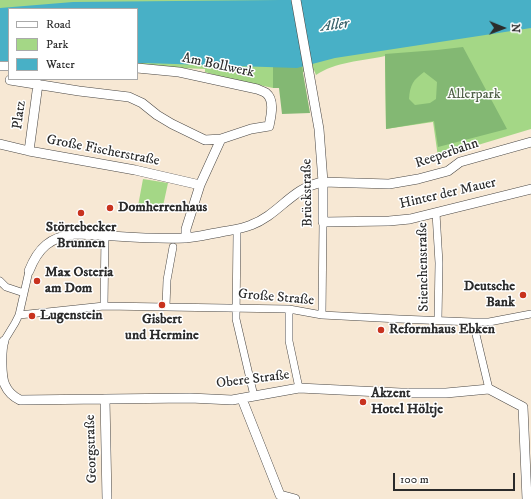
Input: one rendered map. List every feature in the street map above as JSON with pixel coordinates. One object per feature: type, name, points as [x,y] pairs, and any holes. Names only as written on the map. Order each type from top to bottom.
[{"type":"street","name":"Brückstraße","points":[[296,0],[319,129],[323,182],[322,315]]},
{"type":"street","name":"Am Bollwerk","points":[[138,68],[179,72],[257,89],[266,93],[272,100],[269,126],[251,129],[221,139]]},
{"type":"street","points":[[10,80],[129,97],[142,103],[157,115],[172,124],[205,140],[221,139],[200,185],[186,229],[186,238]]},
{"type":"street","name":"Platz","points":[[29,151],[38,84]]},
{"type":"street","name":"Reeperbahn","points":[[323,182],[389,184],[418,179],[448,171],[460,162],[531,142]]},
{"type":"street","name":"Große Fischerstraße","points":[[1,146],[136,170],[200,185]]},
{"type":"street","points":[[2,384],[1,361],[4,341],[16,323],[19,315],[29,271],[34,258],[38,252],[53,240],[75,234],[186,238],[249,226],[268,217],[293,195],[308,186],[323,182]]},
{"type":"street","name":"Hinter der Mauer","points":[[323,222],[400,220],[436,213],[531,189]]},
{"type":"street","name":"Stienchenstraße","points":[[436,213],[439,263],[438,320]]},
{"type":"street","points":[[237,234],[236,320],[254,396]]},
{"type":"street","points":[[104,306],[105,235]]},
{"type":"street","points":[[166,306],[167,280],[173,247]]},
{"type":"street","points":[[0,281],[6,287],[24,293]]},
{"type":"street","name":"Große Straße","points":[[19,315],[104,306],[289,309],[322,315],[473,322],[489,322],[531,314]]},
{"type":"street","points":[[289,309],[289,341],[299,388]]},
{"type":"street","points":[[473,322],[489,389],[527,406],[527,499]]},
{"type":"street","name":"Obere Straße","points":[[2,384],[12,395],[20,400],[190,398],[220,400],[242,399],[299,388],[416,393],[446,393],[489,389]]},
{"type":"street","name":"Georgstraße","points":[[104,399],[107,499]]},
{"type":"street","points":[[242,399],[280,495],[295,499]]},
{"type":"green space","name":"Allerpark","points":[[0,0],[531,0],[531,129],[438,157],[433,122],[386,129],[385,56],[349,62],[332,67],[316,75],[314,70],[292,74],[273,73],[273,88],[226,78],[205,72],[205,69],[138,66],[138,8],[8,8],[0,66]]},
{"type":"green space","name":"Allerpark","points":[[463,47],[507,129],[438,147],[434,121],[386,129],[385,54]],"holes":[[[424,72],[437,82],[436,99],[430,103],[415,105],[409,99],[410,90],[413,83]]]},
{"type":"green space","points":[[273,67],[302,67],[310,113],[282,114],[279,88],[273,88]]},
{"type":"green space","points":[[143,179],[168,183],[163,206],[138,206]]},
{"type":"water","name":"Aller","points":[[531,0],[531,28],[335,58],[297,68],[138,63],[138,8],[8,8],[8,63],[0,63],[0,8],[73,2]]},
{"type":"place","name":"Domherrenhaus","points":[[110,208]]},
{"type":"place","name":"Störtebecker Brunnen","points":[[81,213]]},
{"type":"place","name":"Max Osteria am Dom","points":[[37,281]]},
{"type":"place","name":"Deutsche Bank","points":[[523,295]]},
{"type":"place","name":"Gisbert und Hermine","points":[[162,305]]},
{"type":"place","name":"Lugenstein","points":[[32,316]]},
{"type":"place","name":"Reformhaus Ebken","points":[[381,330]]},
{"type":"place","name":"Akzent Hotel Höltje","points":[[363,402]]}]
